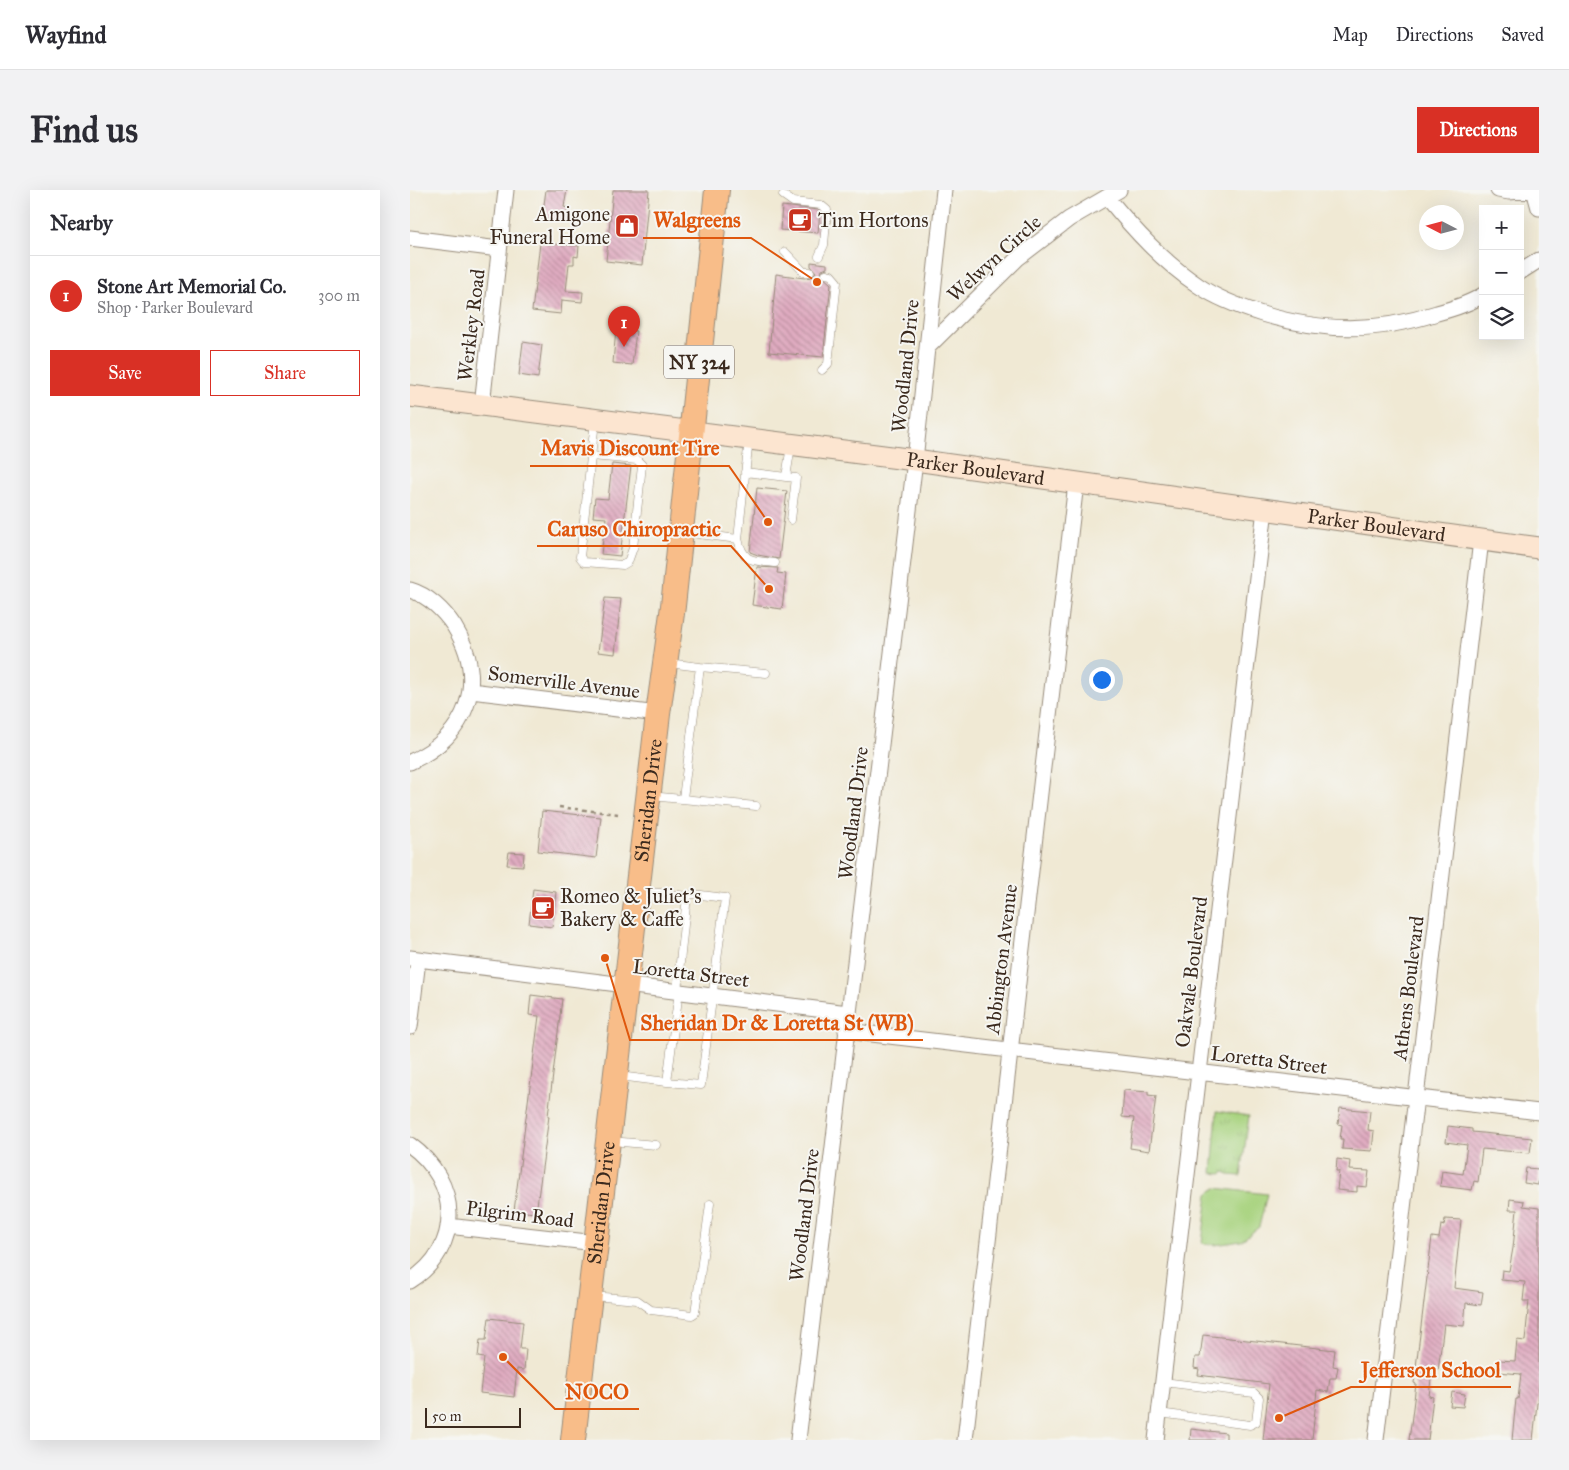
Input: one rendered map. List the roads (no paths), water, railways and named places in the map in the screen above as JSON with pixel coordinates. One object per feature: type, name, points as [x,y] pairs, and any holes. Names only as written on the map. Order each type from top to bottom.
[{"type":"main road","name":"Sheridan Drive","points":[[573,1440],[648,796],[681,532],[717,190]]},
{"type":"street","name":"Werkley Road","points":[[482,405],[506,190]]},
{"type":"street","name":"Woodland Drive","points":[[798,1440],[915,460],[944,190]]},
{"type":"street","points":[[1498,190],[1509,192],[1534,190],[1539,208]]},
{"type":"street","points":[[1113,193],[1147,242],[1176,270],[1229,302],[1281,320],[1322,328],[1370,328],[1424,318],[1479,297]]},
{"type":"street","name":"Welwyn Circle","points":[[928,347],[1018,258],[1069,220],[1113,193]]},
{"type":"street","points":[[410,238],[500,249]]},
{"type":"street","points":[[1524,269],[1539,260]]},
{"type":"street","name":"Parker Boulevard","points":[[410,396],[915,460],[1539,548]]},
{"type":"street","name":"Abbington Avenue","points":[[965,1440],[1076,483]]},
{"type":"street","name":"Oakvale Boulevard","points":[[1156,1440],[1265,510]]},
{"type":"street","name":"Athens Boulevard","points":[[1376,1440],[1481,540]]},
{"type":"street","name":"Somerville Avenue","points":[[410,590],[427,598],[439,608],[461,637],[471,672],[471,690],[658,714]]},
{"type":"street","points":[[410,762],[432,750],[452,731],[463,714],[471,690]]},
{"type":"street","points":[[410,1027],[414,959]]},
{"type":"street","name":"Loretta Street","points":[[414,959],[848,1012]]},
{"type":"street","name":"Loretta Street","points":[[846,1031],[1539,1112]]},
{"type":"street","points":[[410,1145],[427,1160],[441,1180],[447,1196],[449,1210],[448,1226]]},
{"type":"street","name":"Pilgrim Road","points":[[410,1281],[432,1263],[443,1245],[448,1226],[596,1243]]},
{"type":"lane","points":[[782,195],[793,202],[821,205],[827,210],[824,245],[819,256]]},
{"type":"lane","points":[[785,252],[804,272],[810,272]]},
{"type":"lane","points":[[822,370],[828,364],[837,282],[831,274],[826,274]]},
{"type":"lane","points":[[591,456],[637,460],[642,465],[633,548],[628,562],[623,565],[584,562],[580,557],[595,419]]},
{"type":"lane","points":[[749,439],[738,539],[744,555],[752,560],[775,563]]},
{"type":"lane","points":[[786,477],[792,444]]},
{"type":"lane","points":[[745,472],[796,478],[791,520]]},
{"type":"lane","points":[[681,532],[738,539]]},
{"type":"lane","points":[[666,662],[766,673]]},
{"type":"lane","points":[[683,798],[700,667]]},
{"type":"lane","points":[[648,796],[756,806]]},
{"type":"lane","points":[[616,1076],[701,1085],[725,898],[638,891]]},
{"type":"lane","points":[[667,1082],[688,896]]},
{"type":"lane","points":[[608,1141],[656,1145]]},
{"type":"lane","points":[[590,1295],[637,1300],[651,1310],[692,1315],[695,1313],[710,1204]]},
{"type":"lane","points":[[1159,1413],[1250,1425],[1256,1422],[1259,1398],[1254,1393],[1163,1382]]},
{"type":"place","name":"Tim Hortons","points":[[800,220]]},
{"type":"place","name":"Amigone Funeral Home","points":[[627,226]]},
{"type":"place","name":"Walgreens","points":[[817,282]]},
{"type":"place","name":"Stone Art Memorial Co.","points":[[624,347]]},
{"type":"place","name":"Mavis Discount Tire","points":[[768,522]]},
{"type":"place","name":"Caruso Chiropractic","points":[[769,589]]},
{"type":"place","name":"Romeo & Juliet's Bakery & Caffe","points":[[543,908]]},
{"type":"place","name":"Sheridan Dr & Loretta St (WB)","points":[[605,958]]},
{"type":"place","name":"NOCO","points":[[503,1357]]},
{"type":"place","name":"Jefferson School","points":[[1279,1418]]}]
